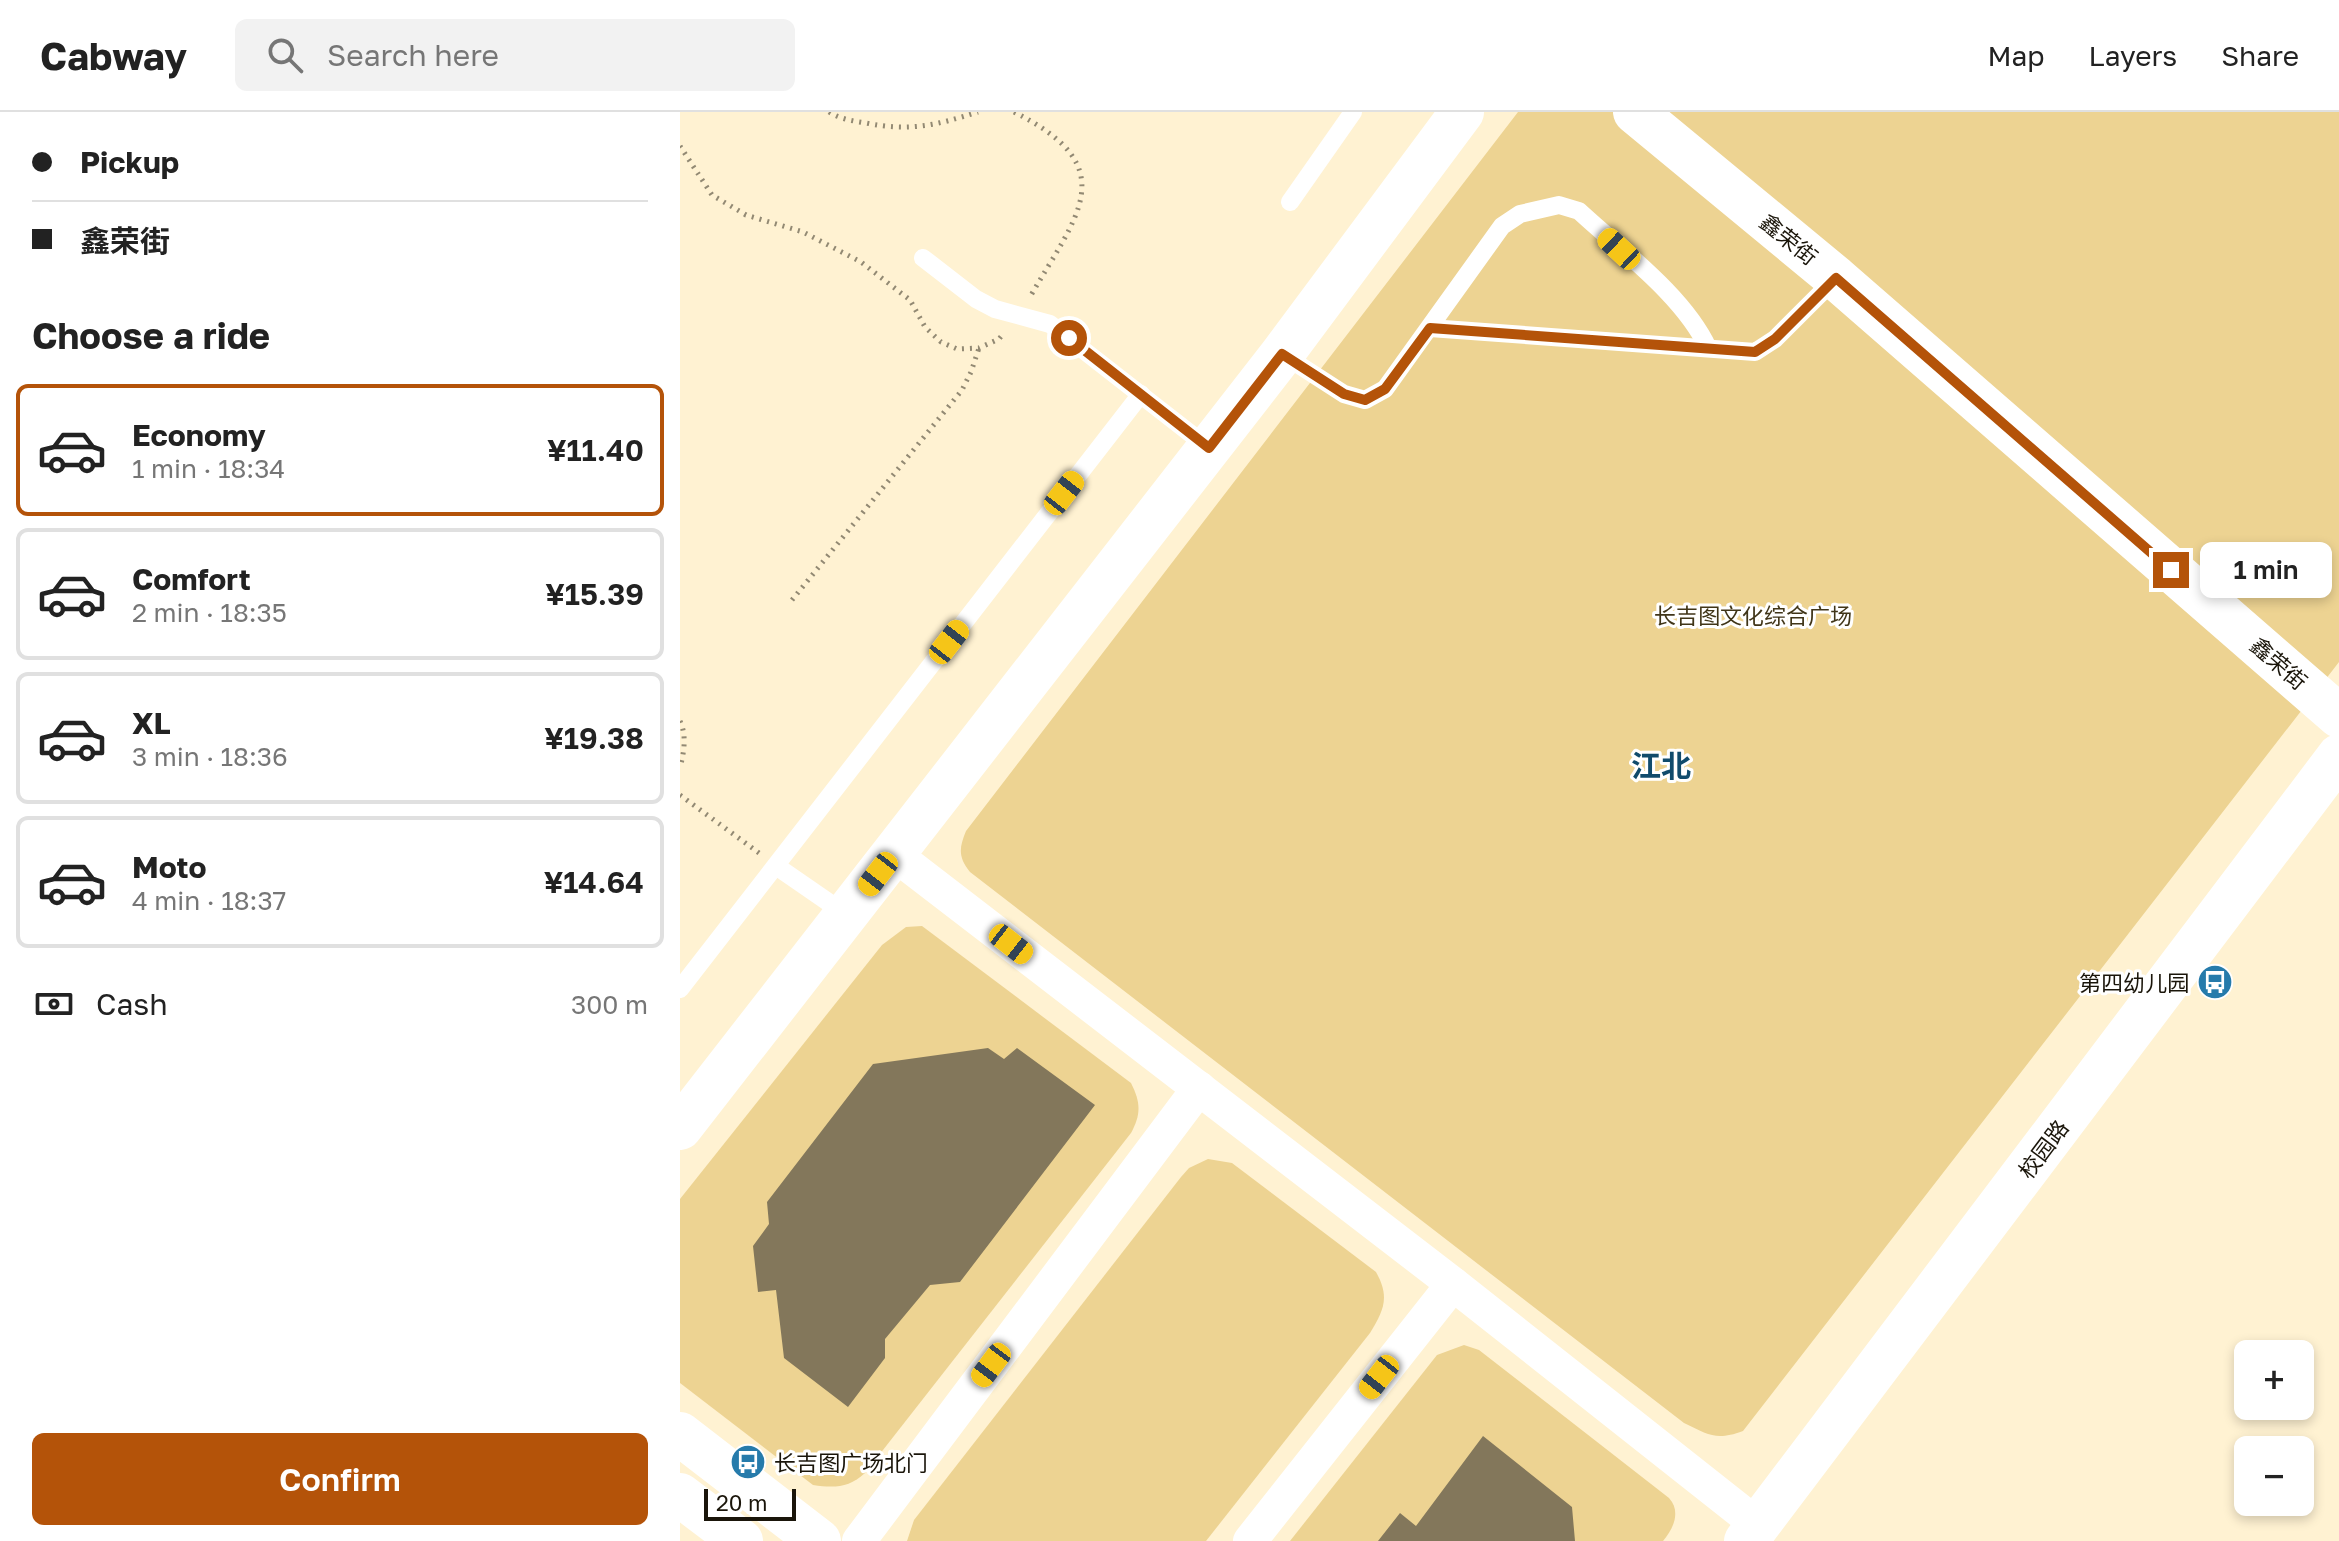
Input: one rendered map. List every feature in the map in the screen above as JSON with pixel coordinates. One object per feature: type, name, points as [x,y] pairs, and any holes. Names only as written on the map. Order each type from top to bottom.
[{"type":"street","points":[[680,1128],[1282,354],[1462,112]]},
{"type":"street","name":"鑫荣街","points":[[1635,112],[1836,278],[2339,716]]},
{"type":"street","name":"校园路","points":[[1757,1533],[2339,756]]},
{"type":"street","points":[[894,854],[1453,1284],[1757,1533]]},
{"type":"street","points":[[859,1541],[1199,1088]]},
{"type":"street","points":[[1250,1541],[1453,1284]]},
{"type":"street","points":[[680,1434],[819,1541]]},
{"type":"street","points":[[680,1495],[741,1541]]},
{"type":"lane","points":[[1290,202],[1353,112]]},
{"type":"lane","points":[[1282,354],[1344,394],[1365,400],[1385,389],[1502,226],[1520,214],[1559,205],[1579,211],[1680,305],[1698,328],[1708,348]]},
{"type":"lane","points":[[923,258],[976,299],[995,309],[1050,324],[1209,448]]},
{"type":"lane","points":[[1430,328],[1755,352],[1775,339],[1836,278]]},
{"type":"lane","points":[[680,989],[1141,394]]},
{"type":"lane","points":[[776,866],[847,915]]},
{"type":"path","points":[[829,112],[867,124],[910,129],[938,125],[978,112]]},
{"type":"path","points":[[680,146],[712,195],[729,207],[803,232],[836,247],[910,300],[925,327],[941,342],[957,349],[979,348],[999,339],[1030,298],[1079,209],[1084,187],[1079,165],[1059,141],[1014,112]]},
{"type":"path","points":[[792,600],[962,390],[979,348]]},
{"type":"path","points":[[680,721],[684,730],[680,768]]},
{"type":"path","points":[[680,795],[776,866]]},
{"type":"green space","name":"长吉图文化综合广场","points":[[1518,112],[2339,112],[2339,662],[1743,1431],[1726,1436],[1707,1433],[1684,1423],[970,872],[961,852],[966,831]]},
{"type":"green space","points":[[922,926],[1131,1083],[1138,1103],[1137,1120],[1131,1133],[865,1473],[841,1486],[813,1485],[680,1383],[680,1199],[882,945],[906,927]]},
{"type":"green space","points":[[1208,1159],[1232,1163],[1376,1272],[1383,1289],[1384,1303],[1370,1333],[1206,1541],[907,1541],[914,1520],[1181,1177],[1189,1168]]},
{"type":"green space","points":[[1464,1345],[1479,1350],[1669,1498],[1675,1508],[1675,1520],[1663,1541],[1290,1541],[1437,1355]]},
{"type":"building","points":[[988,1048],[1004,1059],[1017,1048],[1095,1105],[960,1282],[930,1285],[885,1339],[885,1358],[848,1407],[784,1358],[776,1290],[758,1292],[753,1246],[769,1224],[767,1202],[873,1064]]},
{"type":"building","points":[[1483,1436],[1572,1507],[1575,1541],[1378,1541],[1400,1513],[1416,1526]]},
{"type":"place","name":"第四幼儿园","points":[[2215,982]]},
{"type":"place","name":"长吉图广场北门","points":[[748,1462]]},
{"type":"district","name":"江北","points":[[1661,766]]},
{"type":"route","points":[[1069,338],[1209,448],[1282,354],[1344,394],[1365,400],[1385,389],[1430,328],[1755,352],[1775,339],[1836,278],[2171,570]]}]
